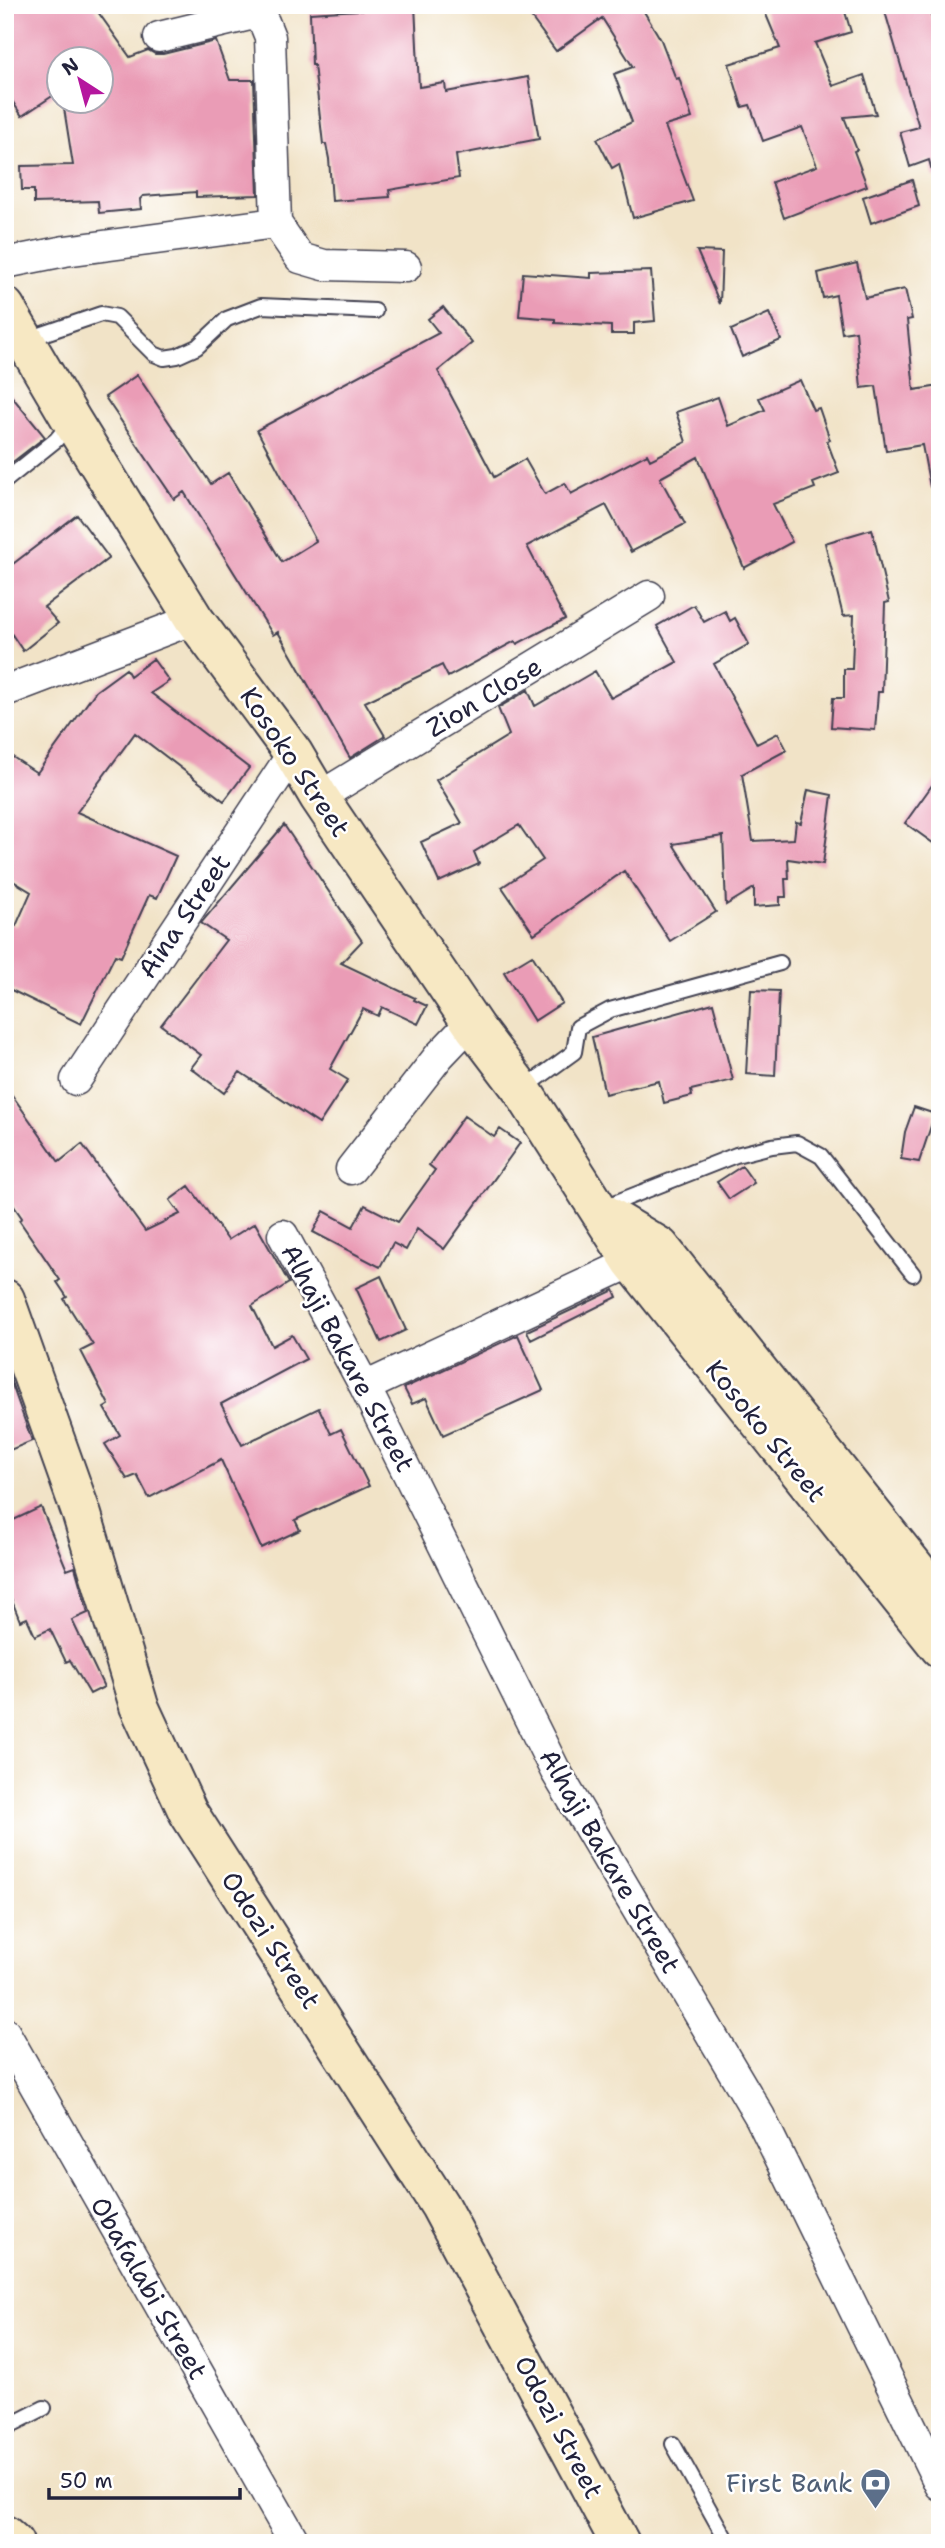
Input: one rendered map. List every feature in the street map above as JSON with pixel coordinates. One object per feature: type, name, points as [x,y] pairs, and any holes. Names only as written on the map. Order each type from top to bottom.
[{"type":"street","points":[[159,37],[254,14],[264,22],[270,37],[276,223],[300,258],[324,265],[406,267]]},
{"type":"street","points":[[5,263],[65,251],[276,223]]},
{"type":"street","name":"Kosoko Street","points":[[5,307],[194,619],[293,753],[319,797],[475,1028],[522,1090],[632,1262],[940,1648]]},
{"type":"street","name":"Zion Close","points":[[319,797],[649,596]]},
{"type":"street","points":[[5,691],[194,619]]},
{"type":"street","name":"Aina Street","points":[[76,1080],[293,753]]},
{"type":"street","points":[[351,1168],[439,1056],[460,1034],[475,1028]]},
{"type":"street","name":"Kosoko Street","points":[[597,1210],[660,1247],[940,1599]]},
{"type":"street","name":"Alhaji Bakare Street","points":[[283,1234],[365,1387],[555,1770],[760,2117],[940,2486]]},
{"type":"street","points":[[365,1387],[632,1262]]},
{"type":"street","name":"Odozi Street","points":[[5,1299],[82,1515],[139,1706],[188,1812],[440,2206],[620,2543]]},
{"type":"street","name":"Obafalabi Street","points":[[5,2033],[295,2543]]},
{"type":"street","points":[[5,2535],[13,2543]]},
{"type":"lane","points":[[24,341],[101,314],[111,314],[155,354],[164,358],[177,356],[197,347],[227,319],[261,306],[374,311]]},
{"type":"lane","points":[[5,481],[56,440],[72,421]]},
{"type":"lane","points":[[522,1090],[574,1052],[578,1027],[610,1010],[780,963]]},
{"type":"lane","points":[[597,1210],[736,1155],[797,1143],[821,1156],[913,1274]]},
{"type":"lane","points":[[5,2428],[44,2408]]},
{"type":"lane","points":[[673,2444],[728,2543]]},
{"type":"building","points":[[5,5],[93,5],[130,57],[148,50],[163,54],[216,41],[230,80],[254,80],[258,195],[196,197],[196,192],[143,196],[140,199],[141,209],[99,213],[98,201],[34,203],[34,190],[22,190],[21,166],[73,165],[65,116],[116,116],[116,46],[46,46],[46,100],[22,116],[5,90]]},
{"type":"building","points":[[373,5],[415,5],[419,87],[445,83],[446,92],[528,77],[539,139],[456,155],[459,178],[389,190],[390,197],[332,201],[329,159],[326,144],[323,144],[312,65],[310,13],[374,9]]},
{"type":"building","points":[[522,5],[640,5],[661,40],[676,79],[679,78],[692,118],[665,126],[693,201],[633,218],[619,164],[612,168],[597,139],[632,122],[614,74],[633,67],[602,18],[556,51]]},
{"type":"building","points":[[762,5],[843,5],[851,32],[815,43],[833,86],[864,75],[876,114],[844,117],[867,186],[784,218],[772,182],[817,166],[802,127],[763,141],[750,105],[742,107],[729,64],[780,48]]},
{"type":"building","points":[[883,5],[928,5],[936,32],[940,31],[940,177],[934,178],[929,160],[910,167],[900,132],[919,127]]},
{"type":"building","points":[[912,180],[919,206],[871,223],[863,197]]},
{"type":"building","points":[[697,251],[722,252],[720,304]]},
{"type":"building","points":[[857,263],[865,298],[905,289],[912,319],[907,320],[914,390],[940,386],[940,486],[930,487],[922,445],[886,451],[876,386],[861,388],[856,331],[842,333],[836,295],[823,298],[818,273]]},
{"type":"building","points":[[651,271],[655,321],[634,323],[634,334],[611,334],[611,326],[555,323],[555,319],[519,316],[523,273],[591,278],[591,273]]},
{"type":"building","points":[[443,307],[472,343],[438,371],[494,477],[525,459],[545,494],[565,483],[571,494],[647,454],[650,460],[686,442],[676,412],[718,397],[728,426],[765,410],[759,398],[800,380],[813,410],[819,408],[839,473],[813,483],[815,488],[773,504],[792,542],[744,568],[698,457],[660,478],[685,524],[631,552],[606,505],[527,546],[565,619],[517,644],[515,641],[448,677],[442,665],[365,702],[385,736],[350,758],[278,632],[273,635],[184,492],[174,499],[105,397],[137,375],[211,484],[228,473],[282,562],[316,541],[257,430],[439,333],[428,319]]},
{"type":"building","points":[[769,313],[781,340],[742,357],[731,330]]},
{"type":"building","points":[[5,388],[45,437],[5,468]]},
{"type":"building","points":[[77,515],[109,558],[44,607],[58,623],[23,651],[5,624],[5,570]]},
{"type":"building","points":[[872,529],[889,602],[885,603],[882,692],[878,692],[875,730],[831,727],[833,698],[844,698],[844,669],[852,669],[854,615],[843,616],[825,543]]},
{"type":"building","points":[[694,605],[704,622],[725,611],[730,621],[735,618],[749,644],[714,664],[757,744],[778,733],[787,750],[742,774],[753,841],[794,839],[796,822],[801,823],[808,790],[832,795],[823,864],[788,859],[786,897],[780,897],[780,905],[754,907],[754,888],[726,905],[723,836],[673,844],[716,912],[670,941],[624,871],[534,934],[502,887],[543,860],[519,825],[474,852],[479,864],[439,882],[421,842],[462,823],[436,780],[509,735],[498,708],[528,690],[535,706],[595,671],[611,698],[677,662],[657,626]]},
{"type":"building","points":[[153,659],[169,681],[151,693],[249,768],[224,801],[135,733],[77,812],[176,856],[157,898],[149,895],[121,957],[115,955],[81,1024],[5,987],[5,921],[16,926],[31,892],[5,876],[5,752],[37,773],[96,691],[126,669],[130,676]]},
{"type":"building","points":[[940,774],[940,848],[905,823]]},
{"type":"building","points":[[284,825],[362,941],[341,963],[427,1006],[418,1024],[382,1007],[378,1016],[363,1009],[330,1069],[348,1080],[319,1124],[240,1072],[224,1093],[191,1068],[201,1055],[161,1025],[226,940],[201,923]]},
{"type":"building","points":[[532,955],[562,1003],[534,1021],[504,972]]},
{"type":"building","points":[[751,990],[779,991],[775,1076],[746,1074]]},
{"type":"building","points":[[713,1003],[733,1080],[691,1090],[692,1096],[664,1103],[659,1081],[605,1094],[592,1037]]},
{"type":"building","points":[[5,1085],[59,1162],[82,1144],[145,1231],[180,1214],[170,1200],[189,1186],[228,1240],[255,1223],[289,1283],[252,1306],[272,1346],[292,1335],[306,1359],[221,1404],[242,1445],[319,1408],[331,1434],[341,1429],[369,1486],[295,1520],[300,1530],[261,1548],[221,1460],[149,1498],[137,1475],[127,1479],[105,1444],[120,1435],[104,1408],[109,1405],[81,1351],[93,1345],[64,1299],[67,1297],[57,1282],[60,1280],[19,1220],[22,1218],[5,1193]]},
{"type":"building","points":[[914,1107],[935,1114],[919,1162],[901,1159],[905,1132]]},
{"type":"building","points":[[464,1116],[494,1137],[500,1129],[520,1143],[444,1249],[417,1229],[406,1250],[393,1243],[380,1267],[313,1232],[324,1211],[353,1227],[365,1205],[398,1222],[435,1170],[429,1165]]},
{"type":"building","points":[[742,1166],[754,1183],[729,1199],[717,1182]]},
{"type":"building","points":[[381,1276],[406,1330],[381,1342],[356,1288]]},
{"type":"building","points":[[614,1290],[617,1297],[531,1340],[527,1331]]},
{"type":"building","points":[[518,1335],[543,1390],[443,1435],[426,1398],[412,1404],[404,1388]]},
{"type":"building","points":[[5,1365],[32,1441],[5,1452]]},
{"type":"building","points":[[41,1507],[67,1570],[75,1567],[88,1613],[72,1620],[104,1687],[90,1694],[70,1660],[66,1662],[50,1629],[35,1636],[27,1618],[20,1621],[5,1583],[5,1524]]},
{"type":"place","name":"First Bank","points":[[876,2510]]}]
